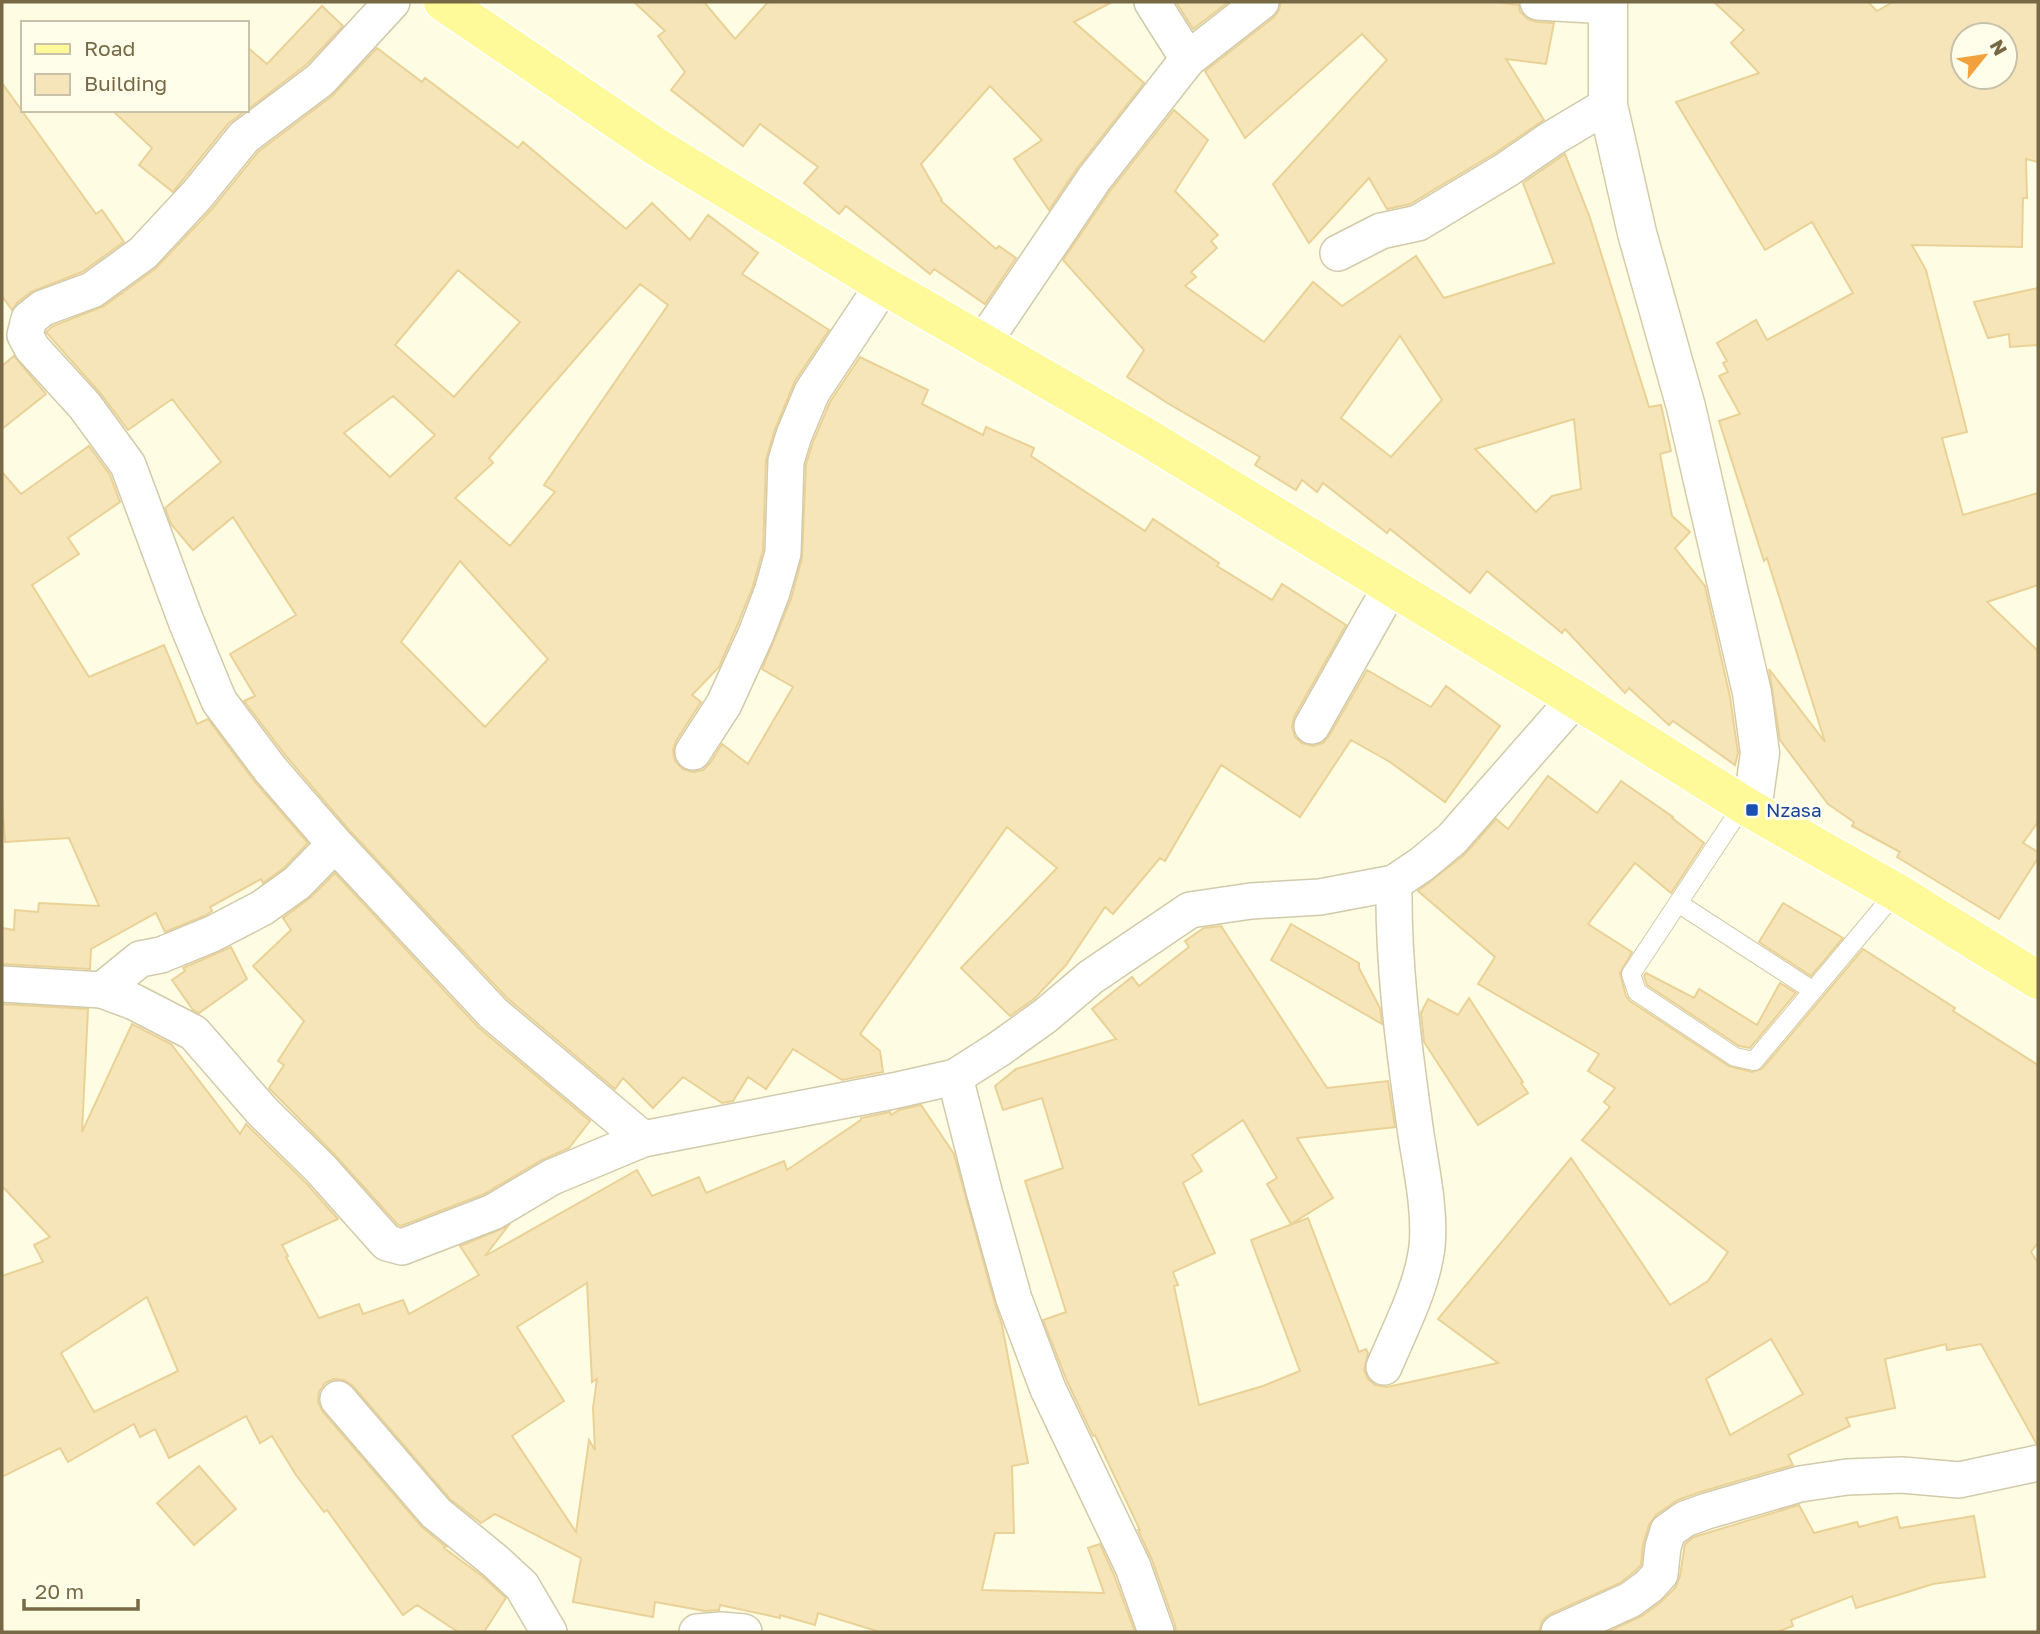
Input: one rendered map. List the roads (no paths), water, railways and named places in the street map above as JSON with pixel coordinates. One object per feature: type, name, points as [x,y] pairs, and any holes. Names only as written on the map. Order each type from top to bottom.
[{"type":"main road","points":[[443,2],[655,146],[883,285],[1146,436],[1748,808],[1896,892],[2038,980]]},
{"type":"main road","points":[[1608,4],[1608,105],[1637,233],[1686,407],[1752,693],[1760,753],[1748,808]]},
{"type":"street","points":[[392,2],[320,80],[244,137],[197,195],[144,253],[92,290],[43,308],[29,319],[25,335],[32,348],[85,406],[128,465],[219,701],[270,769],[335,844],[492,1013],[643,1139]]},
{"type":"street","points":[[1152,2],[1188,59]]},
{"type":"street","points":[[983,344],[1094,179],[1188,59],[1261,2]]},
{"type":"street","points":[[1538,2],[1608,4]]},
{"type":"street","points":[[1338,253],[1381,232],[1418,223],[1608,105]]},
{"type":"street","points":[[693,752],[724,704],[757,634],[772,592],[783,553],[786,461],[798,424],[812,392],[883,285]]},
{"type":"street","points":[[1312,726],[1391,586]]},
{"type":"street","points":[[2,984],[102,990],[134,1002],[194,1033],[262,1111],[321,1169],[387,1243],[402,1247],[493,1212],[552,1177],[643,1139],[955,1077],[1045,1016],[1091,977],[1190,910],[1251,901],[1320,897],[1394,883],[1452,839],[1575,699]]},
{"type":"street","points":[[102,990],[140,959],[187,944],[262,908],[297,883],[335,844]]},
{"type":"street","points":[[1384,1367],[1417,1286],[1427,1248],[1426,1212],[1399,999],[1394,932],[1394,883]]},
{"type":"street","points":[[955,1077],[1014,1300],[1048,1389],[1133,1567],[1156,1632]]},
{"type":"street","points":[[338,1399],[436,1513],[522,1587],[549,1632]]},
{"type":"street","points":[[1559,1632],[1630,1600],[1649,1586],[1660,1574],[1668,1531],[1685,1519],[1707,1511],[1812,1482],[1847,1477],[1902,1475],[1959,1480],[2038,1463]]},
{"type":"street","points":[[697,1632],[744,1632]]},
{"type":"lane","points":[[1748,808],[1678,903],[1631,974],[1637,992],[1735,1057],[1755,1060],[1896,892]]},
{"type":"lane","points":[[1678,903],[1812,990]]},
{"type":"place","name":"Nzasa","points":[[1752,810]]}]
